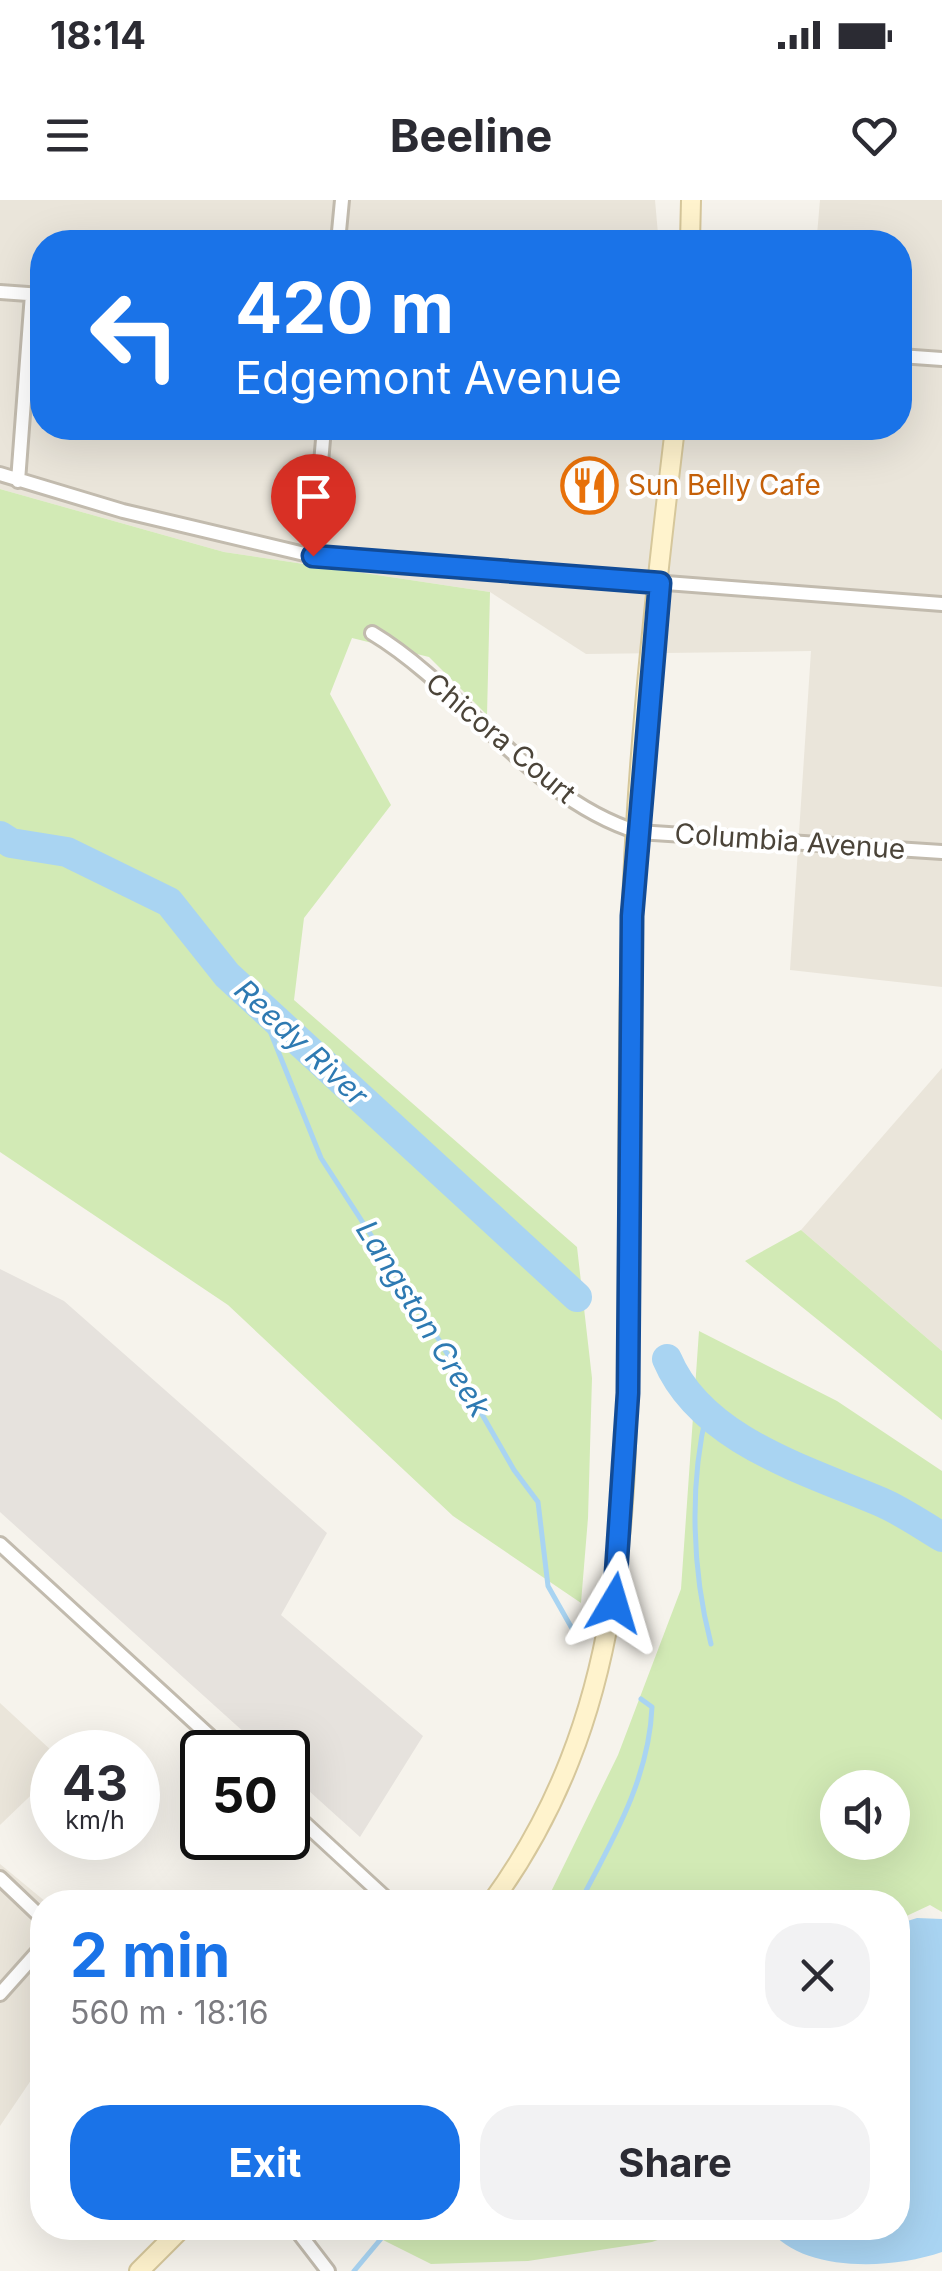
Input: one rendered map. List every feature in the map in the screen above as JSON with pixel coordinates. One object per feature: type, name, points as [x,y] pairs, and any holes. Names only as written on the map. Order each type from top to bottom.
[{"type":"main road","points":[[690,200],[690,230]]},
{"type":"main road","points":[[500,1890],[530,1844],[572,1757],[602,1669],[620,1567],[628,1393],[630,983],[638,832],[673,440]]},
{"type":"main road","points":[[138,2271],[170,2240]]},
{"type":"street","points":[[339,230],[342,200]]},
{"type":"street","points":[[0,292],[30,294]]},
{"type":"street","points":[[912,357],[942,359]]},
{"type":"street","points":[[18,481],[30,364]]},
{"type":"street","points":[[313,556],[323,440]]},
{"type":"street","points":[[0,474],[313,556],[942,604]]},
{"type":"street","name":"Chicora Court","points":[[372,632],[576,802],[600,818],[638,832]]},
{"type":"street","name":"Columbia Avenue","points":[[638,832],[942,852]]},
{"type":"street","points":[[0,1544],[203,1730]]},
{"type":"street","points":[[310,1828],[377,1890]]},
{"type":"street","points":[[0,1878],[30,1907]]},
{"type":"street","points":[[0,1994],[30,1960]]},
{"type":"street","points":[[305,2240],[328,2271]]},
{"type":"shaded area","points":[[0,200],[655,200],[658,230],[30,230],[30,440],[912,440],[912,230],[817,230],[820,200],[942,200],[942,987],[790,970],[811,651],[586,654],[490,592],[224,552],[0,489]]},
{"type":"shaded area","points":[[942,1068],[942,1351],[801,1230]]},
{"type":"shaded area","points":[[0,1269],[64,1301],[327,1533],[281,1615],[423,1736],[360,1837],[310,1792],[310,1730],[242,1730],[0,1512]]},
{"type":"shaded area","points":[[0,1703],[30,1731],[30,1796],[0,1825]]},
{"type":"shaded area","points":[[0,1864],[31,1890],[30,2082],[0,2126]]},
{"type":"green space","points":[[0,489],[224,552],[490,592],[487,715],[429,657],[352,638],[330,694],[391,805],[304,918],[294,1000],[577,1247],[592,1378],[581,1603],[453,1516],[228,1305],[0,1152]]},
{"type":"green space","points":[[801,1230],[942,1351],[942,1420],[745,1261]]},
{"type":"green space","points":[[699,1331],[837,1401],[942,1471],[942,1912],[930,1905],[910,1914],[910,1890],[552,1890],[618,1755],[681,1589]]},
{"type":"green space","points":[[383,2240],[658,2240],[528,2261],[431,2264]]},
{"type":"water","points":[[942,1919],[942,2252],[871,2264],[822,2260],[781,2240],[910,2240],[910,1920]]},
{"type":"building","name":"Sun Belly Cafe","points":[[580,469],[601,471],[598,502],[576,500]]},
{"type":"waterway","name":"Reedy River","points":[[0,836],[11,843],[67,852],[169,902],[227,975],[577,1297]]},
{"type":"waterway","name":"Langston Creek","points":[[260,1006],[321,1158],[441,1343],[514,1470],[538,1502],[548,1586],[574,1632]]},
{"type":"waterway","name":"Reedy River","points":[[667,1359],[683,1387],[704,1411],[730,1431],[789,1464],[889,1506],[942,1537]]},
{"type":"waterway","points":[[707,1411],[697,1468],[695,1528],[700,1587],[711,1644]]},
{"type":"waterway","name":"Langston Creek","points":[[586,1890],[637,1784],[652,1707],[641,1699]]},
{"type":"waterway","name":"Langston Creek","points":[[354,2271],[380,2240]]},
{"type":"place","name":"Sun Belly Cafe","points":[[589,485]]},
{"type":"route","points":[[313,556],[660,583],[632,916],[628,1393],[624,1511],[614,1603]]}]
